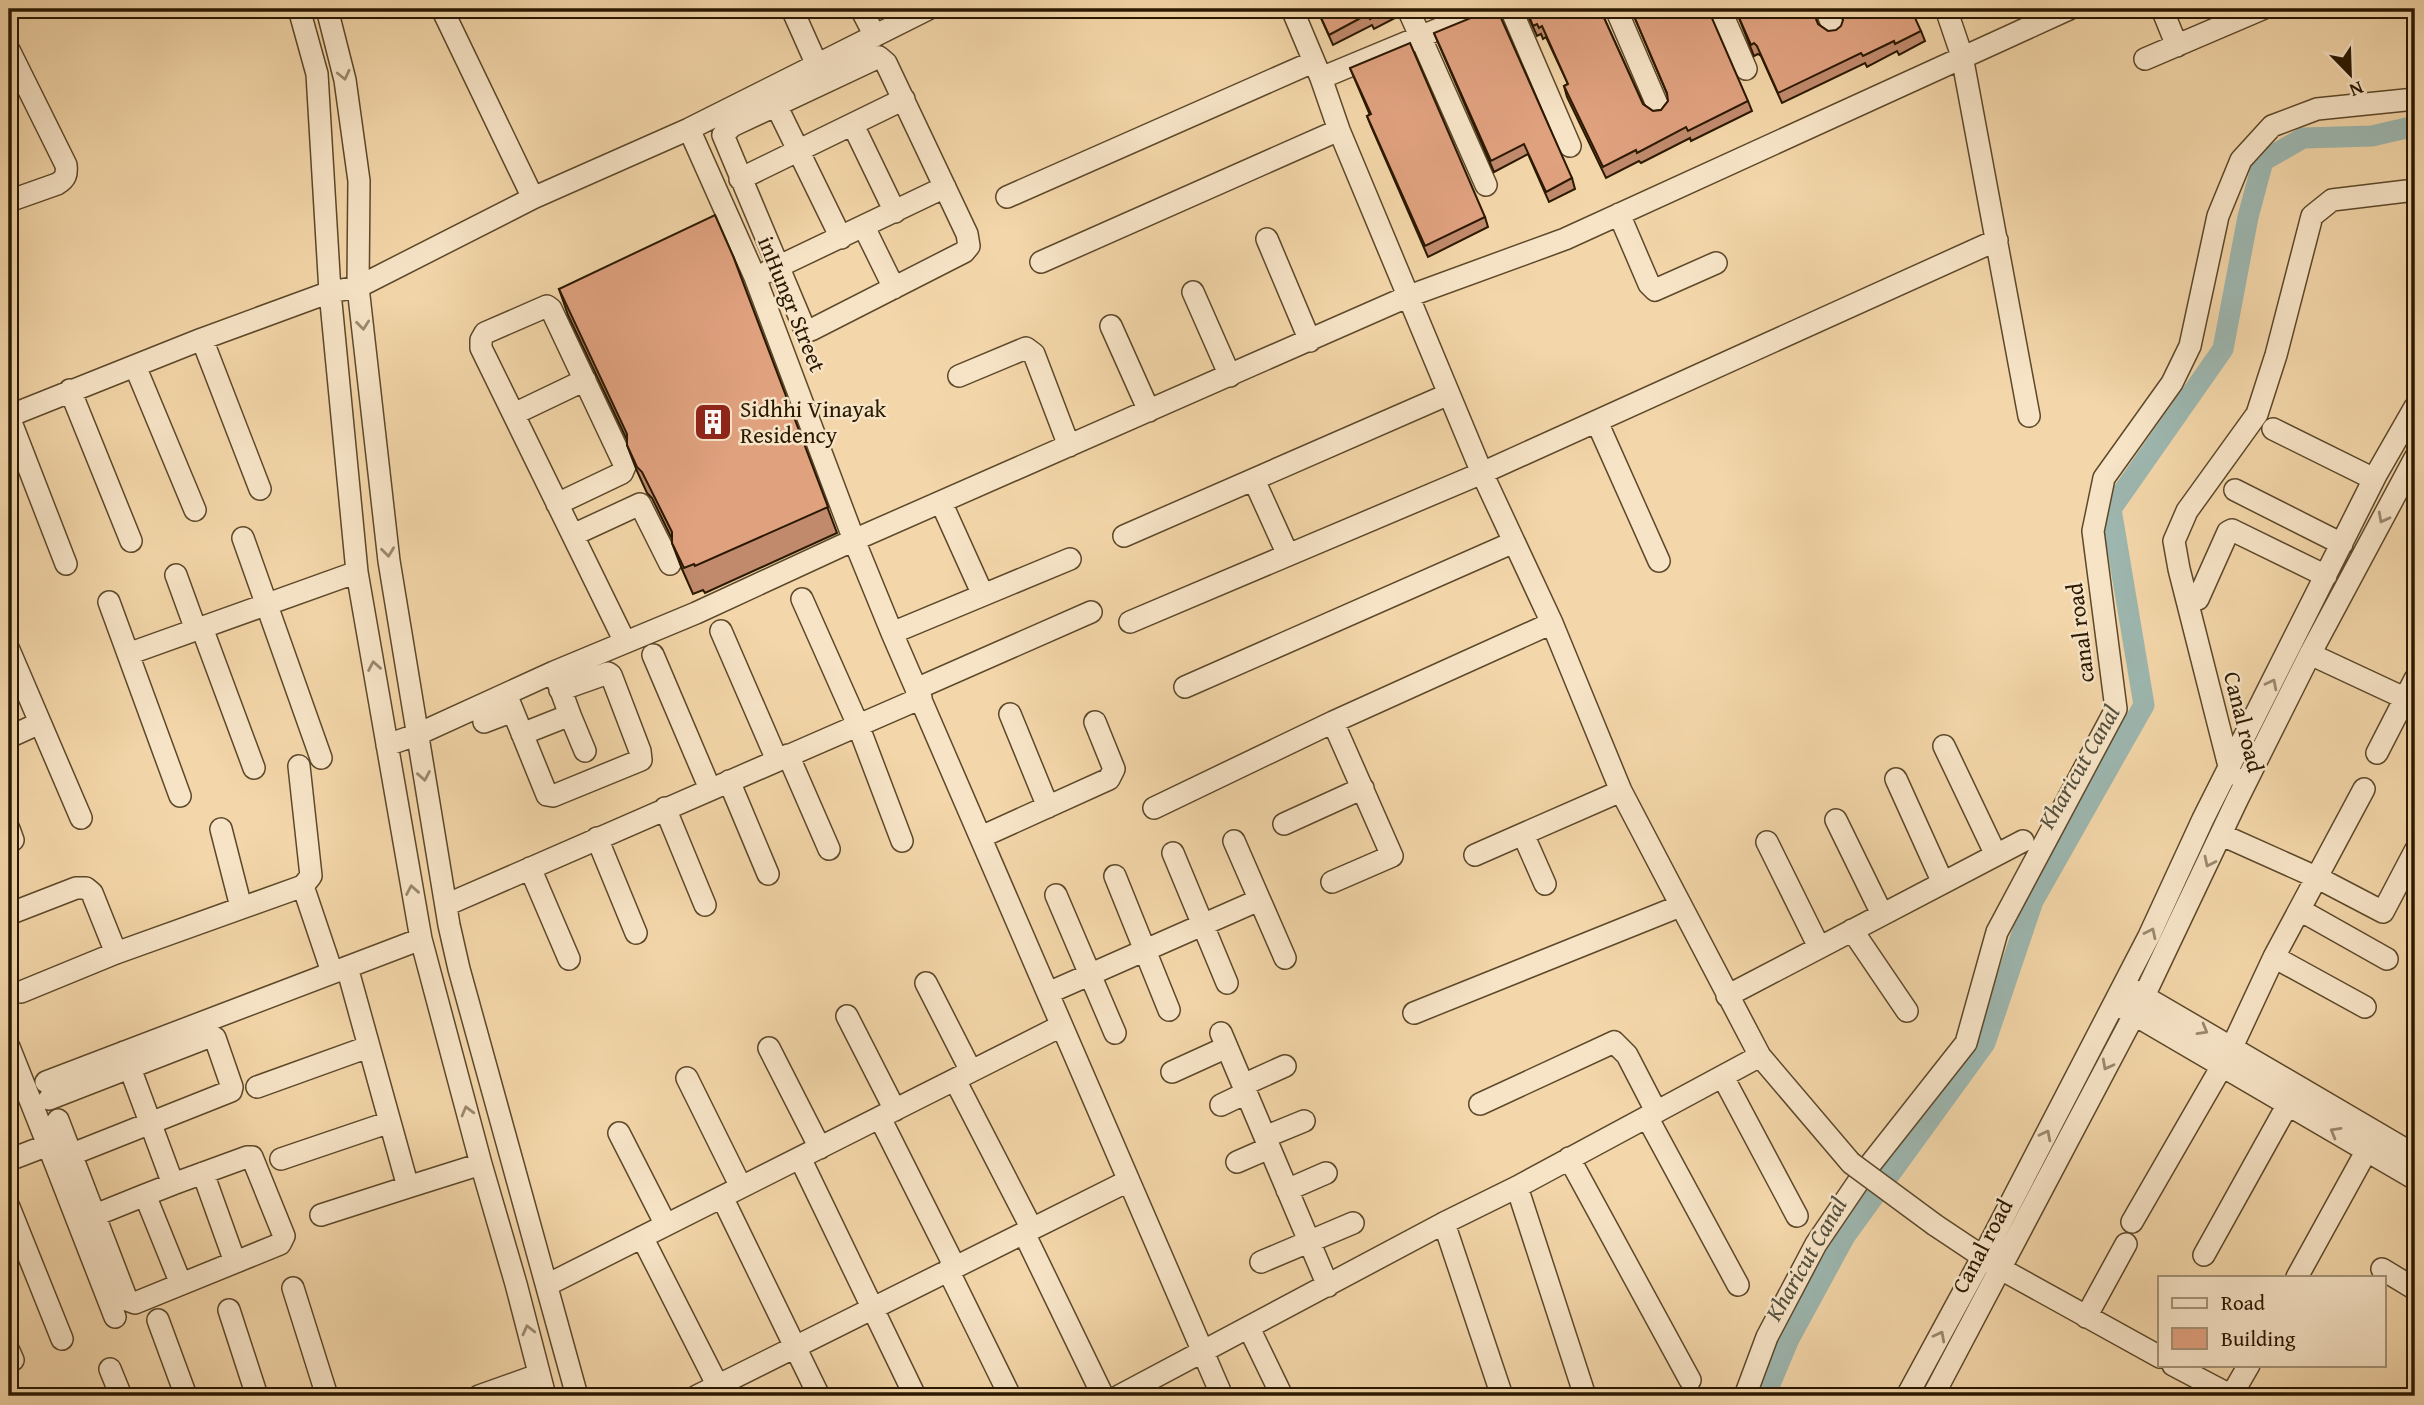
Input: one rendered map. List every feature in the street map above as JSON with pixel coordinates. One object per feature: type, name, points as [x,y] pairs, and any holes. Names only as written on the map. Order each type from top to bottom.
[{"type":"street","points":[[299,9],[317,74],[330,292],[357,572],[421,939],[545,1396]]},
{"type":"street","points":[[327,9],[345,80],[359,181],[358,286],[389,561],[446,905],[459,969],[577,1396]]},
{"type":"street","points":[[792,9],[817,65]]},
{"type":"street","points":[[861,9],[874,36]]},
{"type":"street","points":[[66,564],[9,417],[70,390],[202,339],[330,292],[358,286],[533,198],[689,130],[928,9]]},
{"type":"street","points":[[1292,9],[1339,130],[1482,473],[1552,623],[1621,791],[1760,1056],[1851,1163],[2001,1269],[2086,1317],[2157,1350]]},
{"type":"street","points":[[1408,9],[1486,186]]},
{"type":"street","points":[[1007,197],[1317,70],[1420,37],[1487,9]]},
{"type":"street","points":[[1511,9],[1570,146]]},
{"type":"street","points":[[1616,9],[1659,109]]},
{"type":"street","points":[[1720,9],[1746,69]]},
{"type":"street","points":[[1826,9],[1833,29]]},
{"type":"street","points":[[1946,9],[1962,56],[2029,416]]},
{"type":"street","points":[[387,745],[509,702],[557,681],[625,642],[696,613],[854,540],[1409,296],[1565,239],[2069,9]]},
{"type":"street","points":[[2162,9],[2177,46]]},
{"type":"street","points":[[2145,59],[2262,9]]},
{"type":"street","points":[[443,11],[533,198]]},
{"type":"street","points":[[9,201],[57,184],[64,180],[67,173],[66,164],[10,57]]},
{"type":"street","points":[[879,57],[886,62],[967,234],[969,246],[964,252],[894,288],[811,330],[805,330],[723,135],[732,126],[776,105],[879,57]]},
{"type":"street","points":[[740,179],[904,99]]},
{"type":"street","name":"canal road","points":[[1745,1396],[1768,1337],[1816,1244],[1869,1166],[1966,1043],[1997,932],[2116,709],[2093,531],[2104,478],[2172,383],[2190,346],[2218,216],[2241,160],[2272,126],[2317,109],[2415,100]]},
{"type":"street","points":[[776,105],[841,238]]},
{"type":"street","points":[[853,125],[895,212]]},
{"type":"street","name":"inHungr Street","points":[[689,130],[755,277],[892,633],[1222,1396]]},
{"type":"street","points":[[1041,262],[1339,130]]},
{"type":"street","points":[[755,277],[945,187]]},
{"type":"street","name":"Canal road","points":[[1933,1396],[2139,1005],[2237,800],[2174,541],[2187,511],[2257,414],[2276,355],[2312,216],[2332,200],[2415,190]]},
{"type":"street","points":[[1619,214],[1649,285],[1655,290],[1716,263]]},
{"type":"street","points":[[864,227],[894,288]]},
{"type":"street","points":[[1266,239],[1310,341]]},
{"type":"street","points":[[1130,622],[1482,473],[1997,240]]},
{"type":"street","points":[[1194,292],[1230,376]]},
{"type":"street","points":[[557,504],[624,470],[624,463],[551,309],[547,306],[485,333],[481,348],[557,504],[573,535],[625,642]]},
{"type":"street","points":[[1111,326],[1149,411]]},
{"type":"street","points":[[202,339],[260,489]]},
{"type":"street","points":[[959,376],[1026,348],[1034,354],[1069,446]]},
{"type":"street","points":[[135,366],[195,510]]},
{"type":"street","points":[[513,414],[585,380]]},
{"type":"street","points":[[70,390],[131,541]]},
{"type":"street","points":[[1124,536],[1449,394]]},
{"type":"street","points":[[1908,1396],[2119,994],[2374,479],[2415,407]]},
{"type":"street","points":[[1597,422],[1659,561]]},
{"type":"street","points":[[2273,429],[2374,479]]},
{"type":"street","points":[[2237,800],[2310,653],[2415,458]]},
{"type":"street","points":[[1254,480],[1287,555]]},
{"type":"street","points":[[2235,490],[2342,544]]},
{"type":"street","points":[[941,502],[983,595]]},
{"type":"street","points":[[573,535],[640,505],[670,564]]},
{"type":"street","points":[[2198,599],[2228,532],[2232,530],[2326,576]]},
{"type":"street","points":[[243,538],[321,758]]},
{"type":"street","points":[[1185,687],[1514,542]]},
{"type":"street","points":[[892,633],[1070,559]]},
{"type":"street","points":[[128,654],[357,572]]},
{"type":"street","points":[[176,575],[254,768]]},
{"type":"street","points":[[802,599],[858,725],[902,841]]},
{"type":"street","points":[[109,602],[180,796]]},
{"type":"street","points":[[446,905],[858,725],[1091,612]]},
{"type":"street","points":[[1154,808],[1333,722],[1552,623]]},
{"type":"street","points":[[721,631],[829,849]]},
{"type":"street","points":[[9,650],[81,818]]},
{"type":"street","points":[[2310,653],[2410,701]]},
{"type":"street","points":[[653,654],[768,874]]},
{"type":"street","points":[[509,702],[544,793],[549,796],[640,760],[640,751],[611,675],[608,673],[557,681]]},
{"type":"street","points":[[2377,753],[2410,701],[2415,679]]},
{"type":"street","points":[[557,681],[584,751]]},
{"type":"street","points":[[484,722],[509,702]]},
{"type":"street","points":[[1010,714],[1048,807]]},
{"type":"street","points":[[522,734],[570,715]]},
{"type":"street","points":[[981,837],[1109,779],[1114,769],[1095,722]]},
{"type":"street","points":[[1332,882],[1392,856],[1333,722]]},
{"type":"street","points":[[9,737],[40,723]]},
{"type":"street","points":[[1944,746],[1996,855]]},
{"type":"street","points":[[21,992],[241,906],[303,886],[311,876],[299,766]]},
{"type":"street","points":[[1896,779],[1943,883]]},
{"type":"street","points":[[1284,824],[1363,788]]},
{"type":"street","points":[[2132,1222],[2227,1056],[2274,957],[2364,789]]},
{"type":"street","points":[[1475,855],[1621,791]]},
{"type":"street","points":[[665,808],[705,905]]},
{"type":"street","points":[[1836,820],[1882,915]]},
{"type":"street","points":[[221,830],[241,906]]},
{"type":"street","points":[[1523,834],[1545,884]]},
{"type":"street","points":[[2222,835],[2318,878],[2383,912],[2415,851]]},
{"type":"street","points":[[597,838],[636,933]]},
{"type":"street","points":[[1234,841],[1284,958]]},
{"type":"street","points":[[1727,996],[2023,841]]},
{"type":"street","points":[[1767,842],[1819,947]]},
{"type":"street","points":[[1173,853],[1227,983]]},
{"type":"street","points":[[530,868],[569,959]]},
{"type":"street","points":[[1115,876],[1169,1010]]},
{"type":"street","points":[[303,886],[368,1047],[408,1187]]},
{"type":"street","points":[[9,914],[76,888],[86,888],[92,893],[116,953]]},
{"type":"street","points":[[1056,895],[1115,1033]]},
{"type":"street","points":[[1048,993],[1259,900]]},
{"type":"street","points":[[1413,1013],[1679,906]]},
{"type":"street","points":[[2300,910],[2387,959]]},
{"type":"street","points":[[1853,930],[1907,1012]]},
{"type":"street","points":[[47,1091],[339,970],[421,939]]},
{"type":"street","points":[[2274,957],[2365,1007]]},
{"type":"street","points":[[926,983],[1028,1231],[1103,1396]]},
{"type":"street","points":[[2119,994],[2227,1056],[2415,1155]]},
{"type":"street","points":[[847,1016],[952,1268],[1010,1396]]},
{"type":"street","points":[[547,1285],[1061,1026]]},
{"type":"street","points":[[70,1155],[231,1091],[232,1087],[215,1038],[211,1035],[127,1060]]},
{"type":"street","points":[[1172,1072],[1224,1040],[1328,1286]]},
{"type":"street","points":[[1480,1104],[1614,1042],[1627,1055],[1652,1114],[1738,1285]]},
{"type":"street","points":[[9,1047],[115,1317]]},
{"type":"street","points":[[257,1087],[368,1047]]},
{"type":"street","points":[[769,1048],[820,1148]]},
{"type":"street","points":[[1124,1395],[1760,1056]]},
{"type":"street","points":[[2227,1056],[2288,1104],[2415,1178]]},
{"type":"street","points":[[127,1060],[173,1184]]},
{"type":"street","points":[[1221,1105],[1285,1066]]},
{"type":"street","points":[[687,1077],[731,1192],[795,1346],[819,1396]]},
{"type":"street","points":[[1723,1077],[1797,1216]]},
{"type":"street","points":[[2204,1255],[2288,1104]]},
{"type":"street","points":[[58,1121],[93,1216],[127,1300],[135,1303],[236,1262],[280,1244],[284,1236],[252,1157],[173,1184],[93,1216]]},
{"type":"street","points":[[1237,1162],[1304,1121]]},
{"type":"street","points":[[281,1160],[390,1122]]},
{"type":"street","points":[[619,1133],[666,1226]]},
{"type":"street","points":[[9,1160],[48,1145]]},
{"type":"street","points":[[2298,1276],[2367,1150]]},
{"type":"street","points":[[800,1158],[915,1396]]},
{"type":"street","points":[[1569,1158],[1690,1380]]},
{"type":"street","points":[[321,1215],[481,1164]]},
{"type":"street","points":[[203,1173],[236,1262]]},
{"type":"street","points":[[1287,1190],[1326,1173]]},
{"type":"street","points":[[696,1396],[721,1391],[795,1346],[1128,1181]]},
{"type":"street","points":[[1517,1187],[1585,1396]]},
{"type":"street","points":[[145,1195],[181,1284]]},
{"type":"street","points":[[9,1207],[62,1339]]},
{"type":"street","points":[[1261,1262],[1353,1223]]},
{"type":"street","points":[[1444,1223],[1502,1396]]},
{"type":"street","points":[[642,1237],[721,1391]]},
{"type":"street","points":[[2086,1317],[2126,1244]]},
{"type":"street","points":[[2382,1269],[2415,1289]]},
{"type":"street","points":[[293,1288],[327,1396]]},
{"type":"street","points":[[229,1310],[257,1396]]},
{"type":"street","points":[[158,1320],[187,1396]]},
{"type":"street","points":[[1249,1328],[1282,1396]]},
{"type":"street","points":[[2175,1366],[2231,1396],[2248,1366]]},
{"type":"street","points":[[110,1369],[121,1396]]},
{"type":"street","points":[[479,1396],[538,1375]]},
{"type":"building","points":[[1317,9],[1389,9],[1370,19],[1368,14],[1329,35]]},
{"type":"building","points":[[1490,9],[1497,9],[1572,178],[1546,192],[1524,144],[1491,161],[1434,33]]},
{"type":"building","points":[[1526,9],[1600,9],[1643,104],[1653,111],[1661,110],[1668,101],[1667,93],[1631,9],[1708,9],[1748,101],[1688,131],[1686,127],[1637,153],[1636,150],[1603,167],[1564,86],[1568,84],[1542,26],[1533,26]]},
{"type":"building","points":[[1742,9],[1812,9],[1818,24],[1828,31],[1841,26],[1843,20],[1839,9],[1911,9],[1921,31],[1863,56],[1861,53],[1778,93],[1757,46],[1754,43],[1751,45],[1737,13]]},
{"type":"building","points":[[1410,43],[1485,217],[1425,246],[1367,116],[1371,114],[1350,68]]},
{"type":"building","name":"Sidhhi Vinayak Residency","points":[[715,215],[828,507],[695,566],[694,564],[684,568],[672,543],[672,532],[637,467],[627,445],[627,434],[559,289]]},
{"type":"waterway","name":"Kharicut Canal","points":[[1765,1396],[1789,1339],[1845,1236],[1985,1043],[2033,901],[2144,705],[2111,509],[2223,349],[2248,217],[2263,161],[2303,138],[2372,136],[2415,126]]},
{"type":"place","name":"Sidhhi Vinayak Residency","points":[[713,422]]}]
